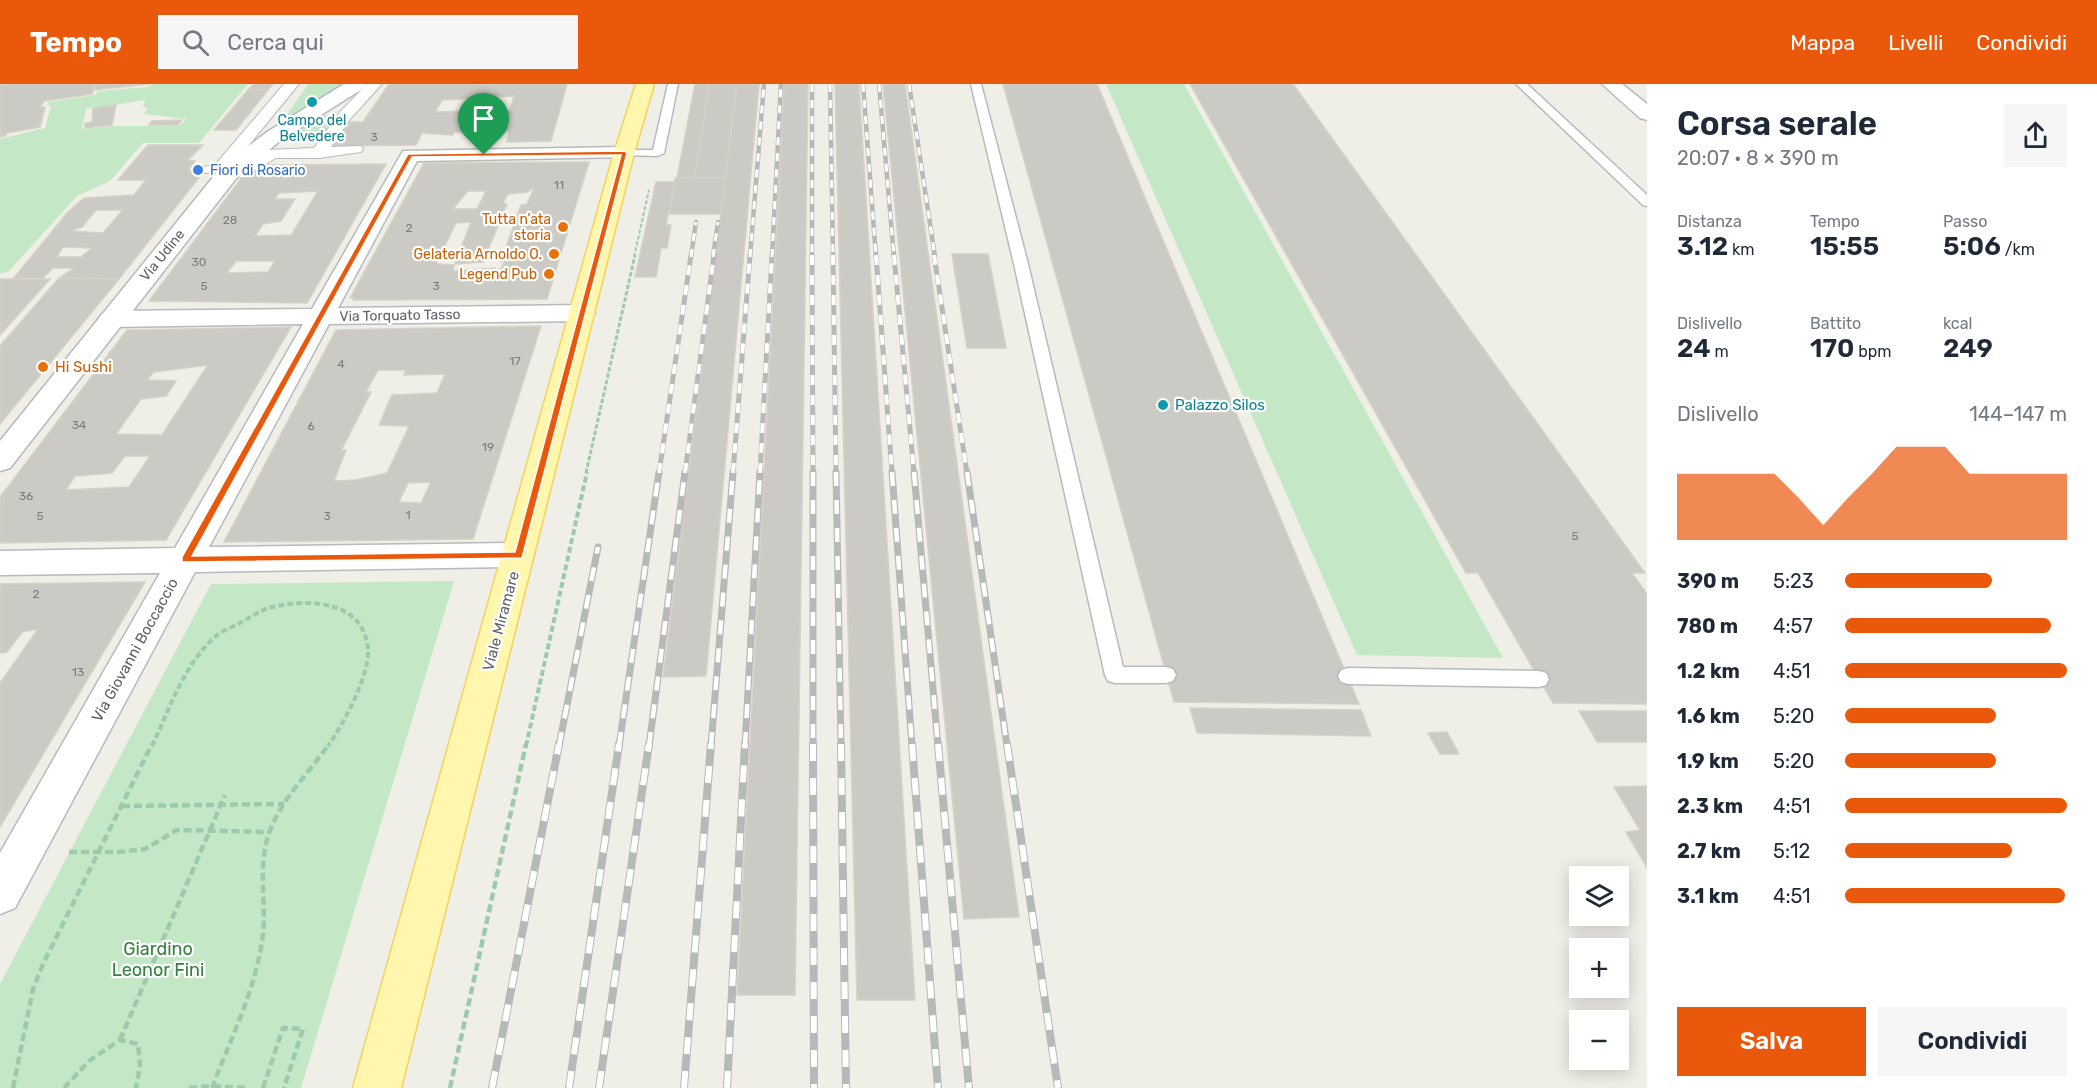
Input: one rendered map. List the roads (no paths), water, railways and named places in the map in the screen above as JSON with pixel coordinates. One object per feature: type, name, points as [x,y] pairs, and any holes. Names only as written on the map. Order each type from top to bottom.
[{"type":"main road","name":"Viale Miramare","points":[[377,1088],[624,153],[645,84]]},
{"type":"street","points":[[209,170],[220,170],[292,84]]},
{"type":"street","name":"Via Udine","points":[[0,461],[230,171],[274,136],[357,84]]},
{"type":"street","points":[[319,153],[345,115],[375,84]]},
{"type":"street","points":[[1611,84],[1647,114]]},
{"type":"street","points":[[242,172],[272,153],[319,153],[356,149]]},
{"type":"street","name":"Via Giovanni Boccaccio","points":[[0,892],[410,155],[624,153]]},
{"type":"street","name":"Via Torquato Tasso","points":[[111,319],[582,313]]},
{"type":"street","points":[[0,563],[518,555]]},
{"type":"lane","points":[[624,153],[658,153],[673,84]]},
{"type":"lane","points":[[976,84],[1021,264],[1115,675],[1166,675]]},
{"type":"lane","points":[[1521,84],[1647,202]]},
{"type":"lane","points":[[1348,676],[1539,678]]},
{"type":"railway","points":[[750,257],[764,84]]},
{"type":"railway","points":[[772,257],[781,84]]},
{"type":"railway","points":[[812,84],[812,255]]},
{"type":"railway","points":[[830,84],[833,257]]},
{"type":"railway","points":[[863,84],[876,257]]},
{"type":"railway","points":[[879,84],[894,257]]},
{"type":"railway","points":[[909,84],[935,257]]},
{"type":"railway","points":[[691,257],[696,222]]},
{"type":"railway","points":[[713,257],[718,222]]},
{"type":"railway","points":[[659,473],[691,255]]},
{"type":"railway","points":[[685,473],[714,255]]},
{"type":"railway","points":[[733,473],[750,255]]},
{"type":"railway","points":[[760,473],[772,255]]},
{"type":"railway","points":[[812,255],[813,473]]},
{"type":"railway","points":[[833,255],[836,473]]},
{"type":"railway","points":[[876,255],[892,473]]},
{"type":"railway","points":[[894,255],[914,473]]},
{"type":"railway","points":[[934,255],[967,473]]},
{"type":"railway","points":[[619,746],[659,472]]},
{"type":"railway","points":[[649,746],[685,472]]},
{"type":"railway","points":[[711,746],[733,472]]},
{"type":"railway","points":[[745,746],[760,472]]},
{"type":"railway","points":[[836,472],[841,746]]},
{"type":"railway","points":[[892,472],[912,746]]},
{"type":"railway","points":[[914,472],[938,746]]},
{"type":"railway","points":[[967,472],[1007,746]]},
{"type":"railway","points":[[813,473],[813,744]]},
{"type":"railway","points":[[559,746],[598,547]]},
{"type":"railway","points":[[492,1088],[559,744]]},
{"type":"railway","points":[[569,1088],[619,744]]},
{"type":"railway","points":[[599,1088],[649,744]]},
{"type":"railway","points":[[684,1088],[711,744]]},
{"type":"railway","points":[[727,1088],[745,744]]},
{"type":"railway","points":[[813,744],[814,1088]]},
{"type":"railway","points":[[841,744],[846,1088]]},
{"type":"railway","points":[[912,744],[938,1088]]},
{"type":"railway","points":[[938,744],[969,1088]]},
{"type":"railway","points":[[1007,744],[1058,1088]]},
{"type":"place","name":"Campo del Belvedere","points":[[312,102]]},
{"type":"place","name":"Fiori di Rosario","points":[[198,170]]},
{"type":"place","name":"Tutta n'ata storia","points":[[563,227]]},
{"type":"place","name":"Gelateria Arnoldo O.","points":[[554,254]]},
{"type":"place","name":"Legend Pub","points":[[549,274]]},
{"type":"place","name":"Hi Sushi","points":[[43,367]]},
{"type":"place","name":"Palazzo Silos","points":[[1163,405]]},
{"type":"park label","name":"Giardino Leonor Fini","points":[[158,959]]}]
